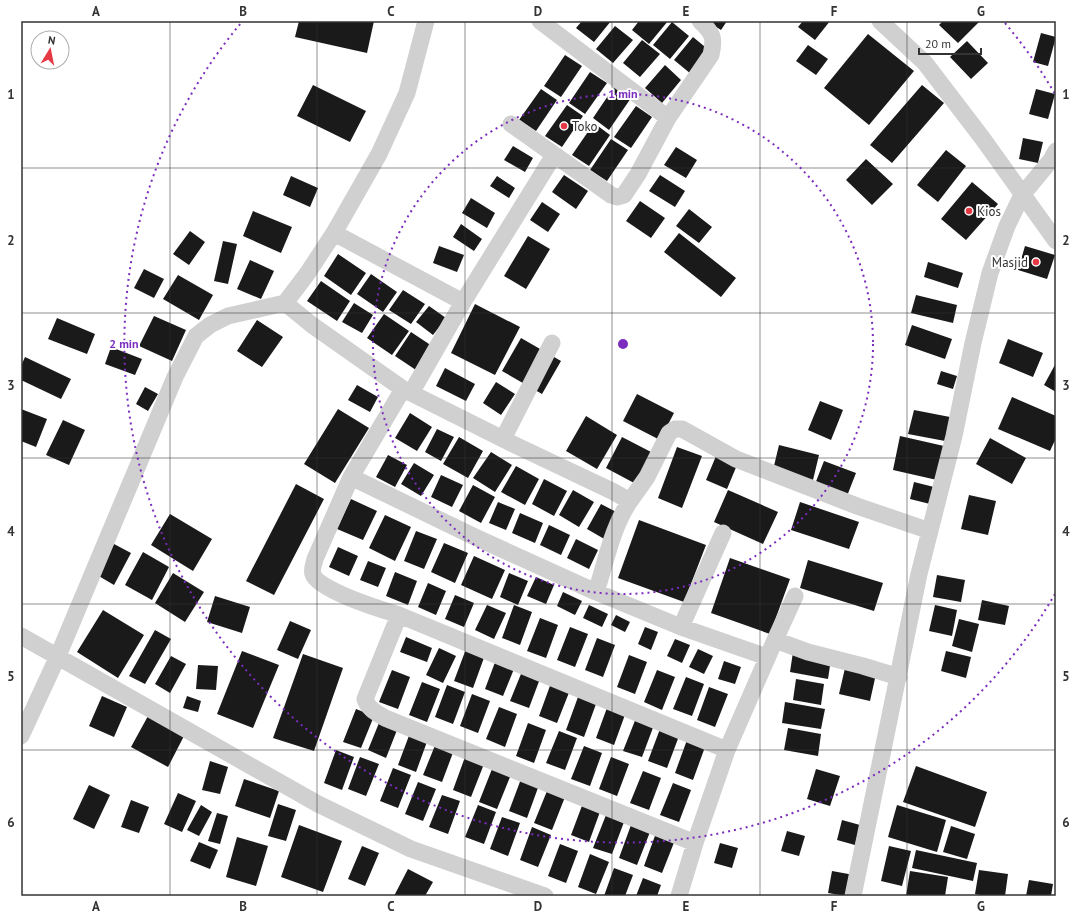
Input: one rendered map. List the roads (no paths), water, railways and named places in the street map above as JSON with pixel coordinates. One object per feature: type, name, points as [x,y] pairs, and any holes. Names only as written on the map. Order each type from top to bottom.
[{"type":"street","points":[[21,736],[58,656],[172,384],[196,336],[210,325],[228,316],[285,304],[308,274],[334,233],[380,154],[407,93],[426,21]]},
{"type":"street","points":[[540,21],[668,118]]},
{"type":"street","points":[[511,124],[611,195],[618,197],[624,195],[638,174],[668,118],[711,55],[714,44],[712,36],[709,30],[700,21]]},
{"type":"street","points":[[880,21],[925,63],[983,139],[1056,240]]},
{"type":"street","points":[[853,896],[920,574],[954,436],[973,343],[990,273],[1007,226],[1022,195],[1051,160],[1056,151]]},
{"type":"street","points":[[554,155],[407,391],[351,477],[315,559],[312,573],[319,582],[333,590],[361,602],[399,615],[727,750]]},
{"type":"street","points":[[334,233],[463,302]]},
{"type":"street","points":[[285,304],[312,325],[407,391],[630,501]]},
{"type":"street","points":[[504,439],[552,343]]},
{"type":"street","points":[[596,592],[615,531],[623,511],[647,476],[669,434],[674,429],[682,429],[736,459],[857,506],[930,531]]},
{"type":"street","points":[[351,477],[475,537],[596,592],[681,626],[767,656]]},
{"type":"street","points":[[681,626],[723,533]]},
{"type":"street","points":[[679,896],[727,750],[767,656],[795,596]]},
{"type":"street","points":[[399,615],[365,700],[366,704],[373,711],[385,718],[695,844]]},
{"type":"street","points":[[21,636],[318,804],[411,849],[545,896]]},
{"type":"street","points":[[775,640],[808,652],[899,677]]},
{"type":"place","name":"Toko","points":[[564,126]]},
{"type":"place","name":"Kios","points":[[969,211]]},
{"type":"place","name":"Masjid","points":[[1036,262]]}]
